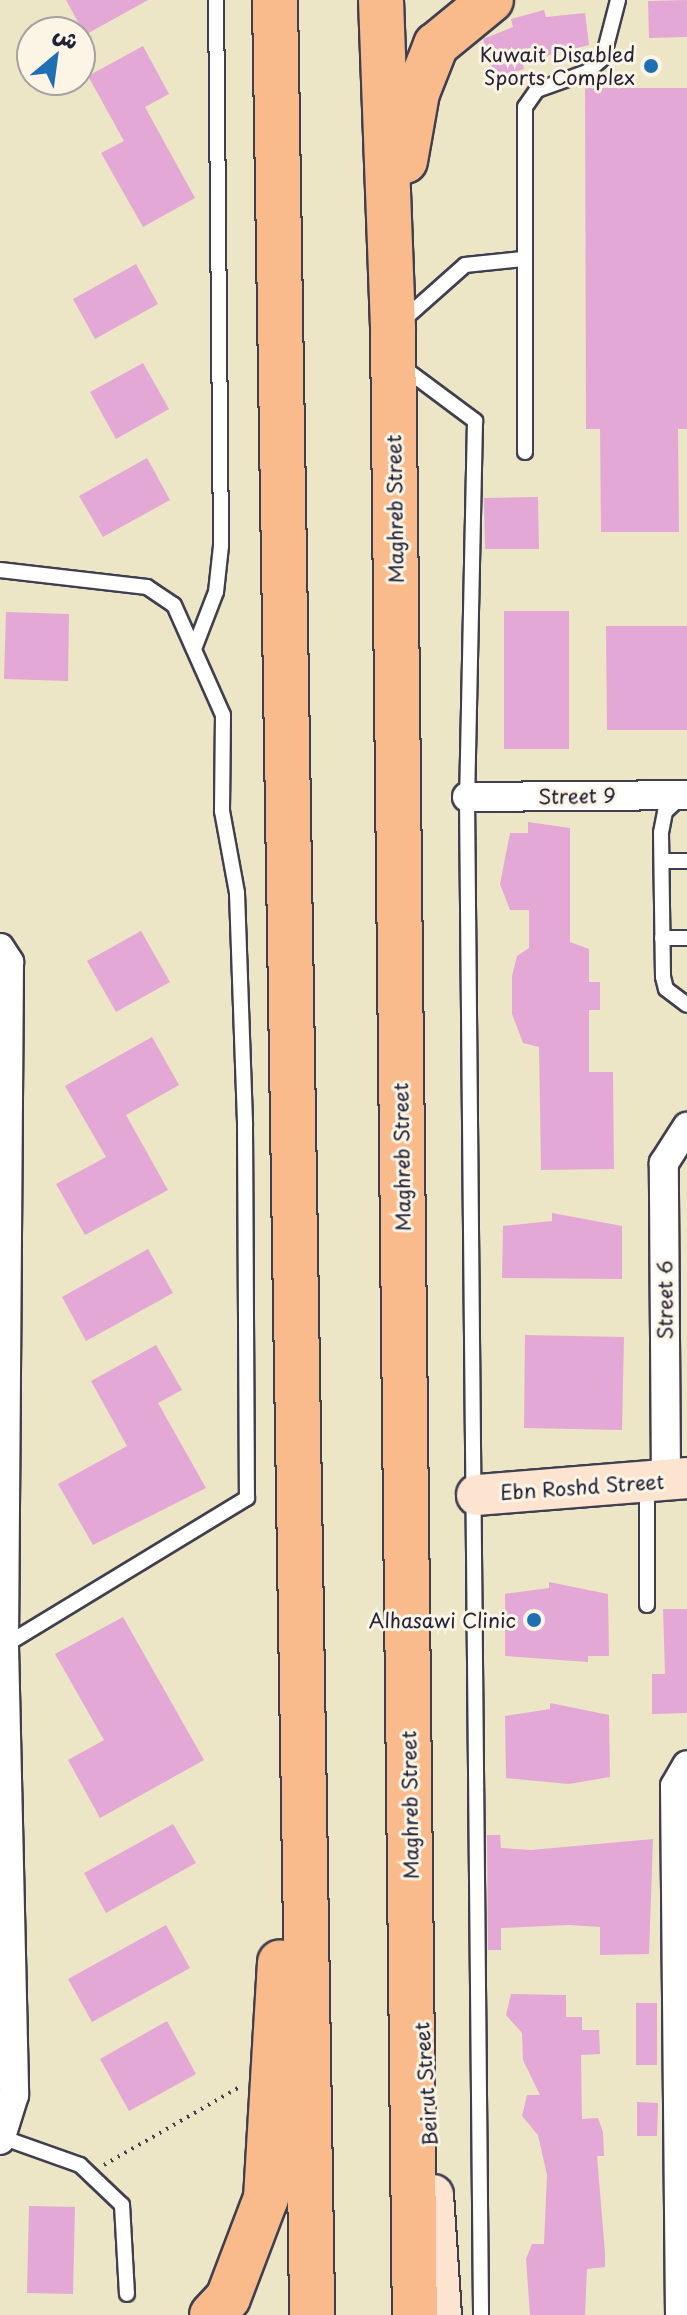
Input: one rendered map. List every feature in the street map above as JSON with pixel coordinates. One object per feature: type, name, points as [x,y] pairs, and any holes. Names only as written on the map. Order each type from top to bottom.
[{"type":"highway","points":[[275,0],[312,2315]]},
{"type":"highway","name":"Maghreb Street","points":[[381,0],[392,331],[415,2315]]},
{"type":"highway","points":[[392,331],[417,93],[436,45],[491,0]]},
{"type":"highway","points":[[212,2315],[228,2298],[266,2198],[303,1664]]},
{"type":"main road","name":"Ebn Roshd Street","points":[[477,1495],[667,1480]]},
{"type":"main road","name":"Beirut Street","points":[[410,1853],[441,2315]]},
{"type":"street","name":"Street 9","points":[[467,797],[686,795]]},
{"type":"street","points":[[0,948],[9,962],[2,1609],[14,2095],[2,2139]]},
{"type":"street","name":"Street 6","points":[[667,1480],[664,1163],[687,1127]]},
{"type":"street","points":[[680,2315],[675,1786],[687,1765]]},
{"type":"lane","points":[[194,649],[216,592],[221,546],[216,0]]},
{"type":"lane","points":[[525,452],[525,107],[543,86],[587,72],[603,58],[618,0]]},
{"type":"lane","points":[[481,2315],[477,1495],[467,797],[475,421],[392,331],[465,265],[523,259]]},
{"type":"lane","points":[[0,570],[147,587],[174,605],[223,715],[222,811],[237,893],[247,1498],[4,1646]]},
{"type":"lane","points":[[686,795],[665,812],[662,938],[666,989],[687,1005]]},
{"type":"lane","points":[[662,861],[687,861]]},
{"type":"lane","points":[[662,938],[687,938]]},
{"type":"lane","points":[[647,1605],[667,1480]]},
{"type":"lane","points":[[2,2139],[91,2173],[122,2205],[127,2294]]},
{"type":"path","points":[[91,2173],[239,2087]]},
{"type":"building","points":[[66,0],[148,0],[96,29],[96,16],[75,16]]},
{"type":"building","points":[[687,0],[687,37],[649,38],[648,1]]},
{"type":"building","points":[[544,10],[546,17],[585,13],[589,45],[522,62],[524,69],[495,78],[483,39],[513,27],[511,19]]},
{"type":"building","points":[[143,46],[169,94],[145,107],[195,198],[143,227],[101,153],[124,141],[96,90],[96,72]]},
{"type":"building","points":[[585,88],[687,88],[687,429],[678,429],[679,532],[601,532],[600,429],[586,429]]},
{"type":"building","points":[[136,264],[158,304],[95,339],[73,299]]},
{"type":"building","points":[[143,363],[169,409],[116,439],[90,392]]},
{"type":"building","points":[[147,458],[170,500],[103,537],[79,496]]},
{"type":"building","points":[[538,497],[539,549],[485,549],[484,498]]},
{"type":"building","points":[[504,611],[569,611],[569,749],[504,749]]},
{"type":"building","points":[[6,612],[69,614],[68,681],[4,679]]},
{"type":"building","points":[[606,626],[687,626],[687,730],[607,730]]},
{"type":"building","points":[[528,822],[570,828],[570,942],[589,949],[589,982],[600,982],[600,1010],[589,1010],[589,1072],[613,1072],[614,1169],[541,1170],[539,1047],[523,1043],[512,1014],[512,976],[517,956],[529,948],[529,910],[510,910],[500,884],[510,833],[528,833]]},
{"type":"building","points":[[141,931],[170,982],[116,1012],[87,961]]},
{"type":"building","points":[[152,1037],[179,1085],[126,1115],[168,1190],[85,1235],[56,1184],[106,1157],[65,1086]]},
{"type":"building","points":[[552,1213],[622,1226],[622,1279],[502,1278],[503,1226],[552,1221]]},
{"type":"building","points":[[148,1249],[173,1293],[86,1341],[62,1297]]},
{"type":"building","points":[[525,1335],[624,1337],[622,1430],[524,1428]]},
{"type":"building","points":[[156,1345],[182,1390],[158,1403],[206,1488],[93,1545],[58,1484],[127,1446],[91,1381]]},
{"type":"building","points":[[549,1582],[608,1594],[609,1656],[588,1656],[588,1662],[505,1656],[505,1594],[549,1588]]},
{"type":"building","points":[[663,1609],[687,1609],[687,1713],[652,1714],[652,1674],[665,1674]]},
{"type":"building","points":[[123,1617],[204,1760],[100,1818],[68,1760],[104,1740],[55,1654]]},
{"type":"building","points":[[550,1703],[609,1715],[610,1777],[569,1784],[506,1778],[505,1716],[550,1709]]},
{"type":"building","points":[[173,1824],[196,1863],[106,1913],[84,1873]]},
{"type":"building","points":[[487,1835],[500,1835],[501,1848],[531,1850],[653,1839],[649,1954],[600,1955],[600,1927],[569,1925],[501,1928],[501,1950],[488,1950]]},
{"type":"building","points":[[166,1925],[190,1968],[92,2022],[68,1979]]},
{"type":"building","points":[[511,1994],[566,1995],[566,2017],[582,2017],[582,2030],[599,2030],[600,2054],[581,2055],[582,2119],[598,2118],[603,2132],[604,2156],[597,2156],[605,2267],[587,2269],[585,2315],[530,2315],[526,2259],[532,2244],[544,2244],[547,2175],[538,2135],[522,2116],[527,2095],[540,2095],[523,2060],[522,2033],[506,2015]]},
{"type":"building","points":[[636,2003],[657,2003],[657,2065],[636,2065]]},
{"type":"building","points":[[167,2021],[196,2074],[129,2111],[100,2059]]},
{"type":"building","points":[[637,2102],[658,2103],[657,2136],[637,2136]]},
{"type":"building","points":[[29,2206],[75,2207],[73,2294],[27,2293]]},
{"type":"place","name":"Kuwait Disabled Sports Complex","points":[[651,66]]},
{"type":"place","name":"Alhasawi Clinic","points":[[534,1620]]}]
